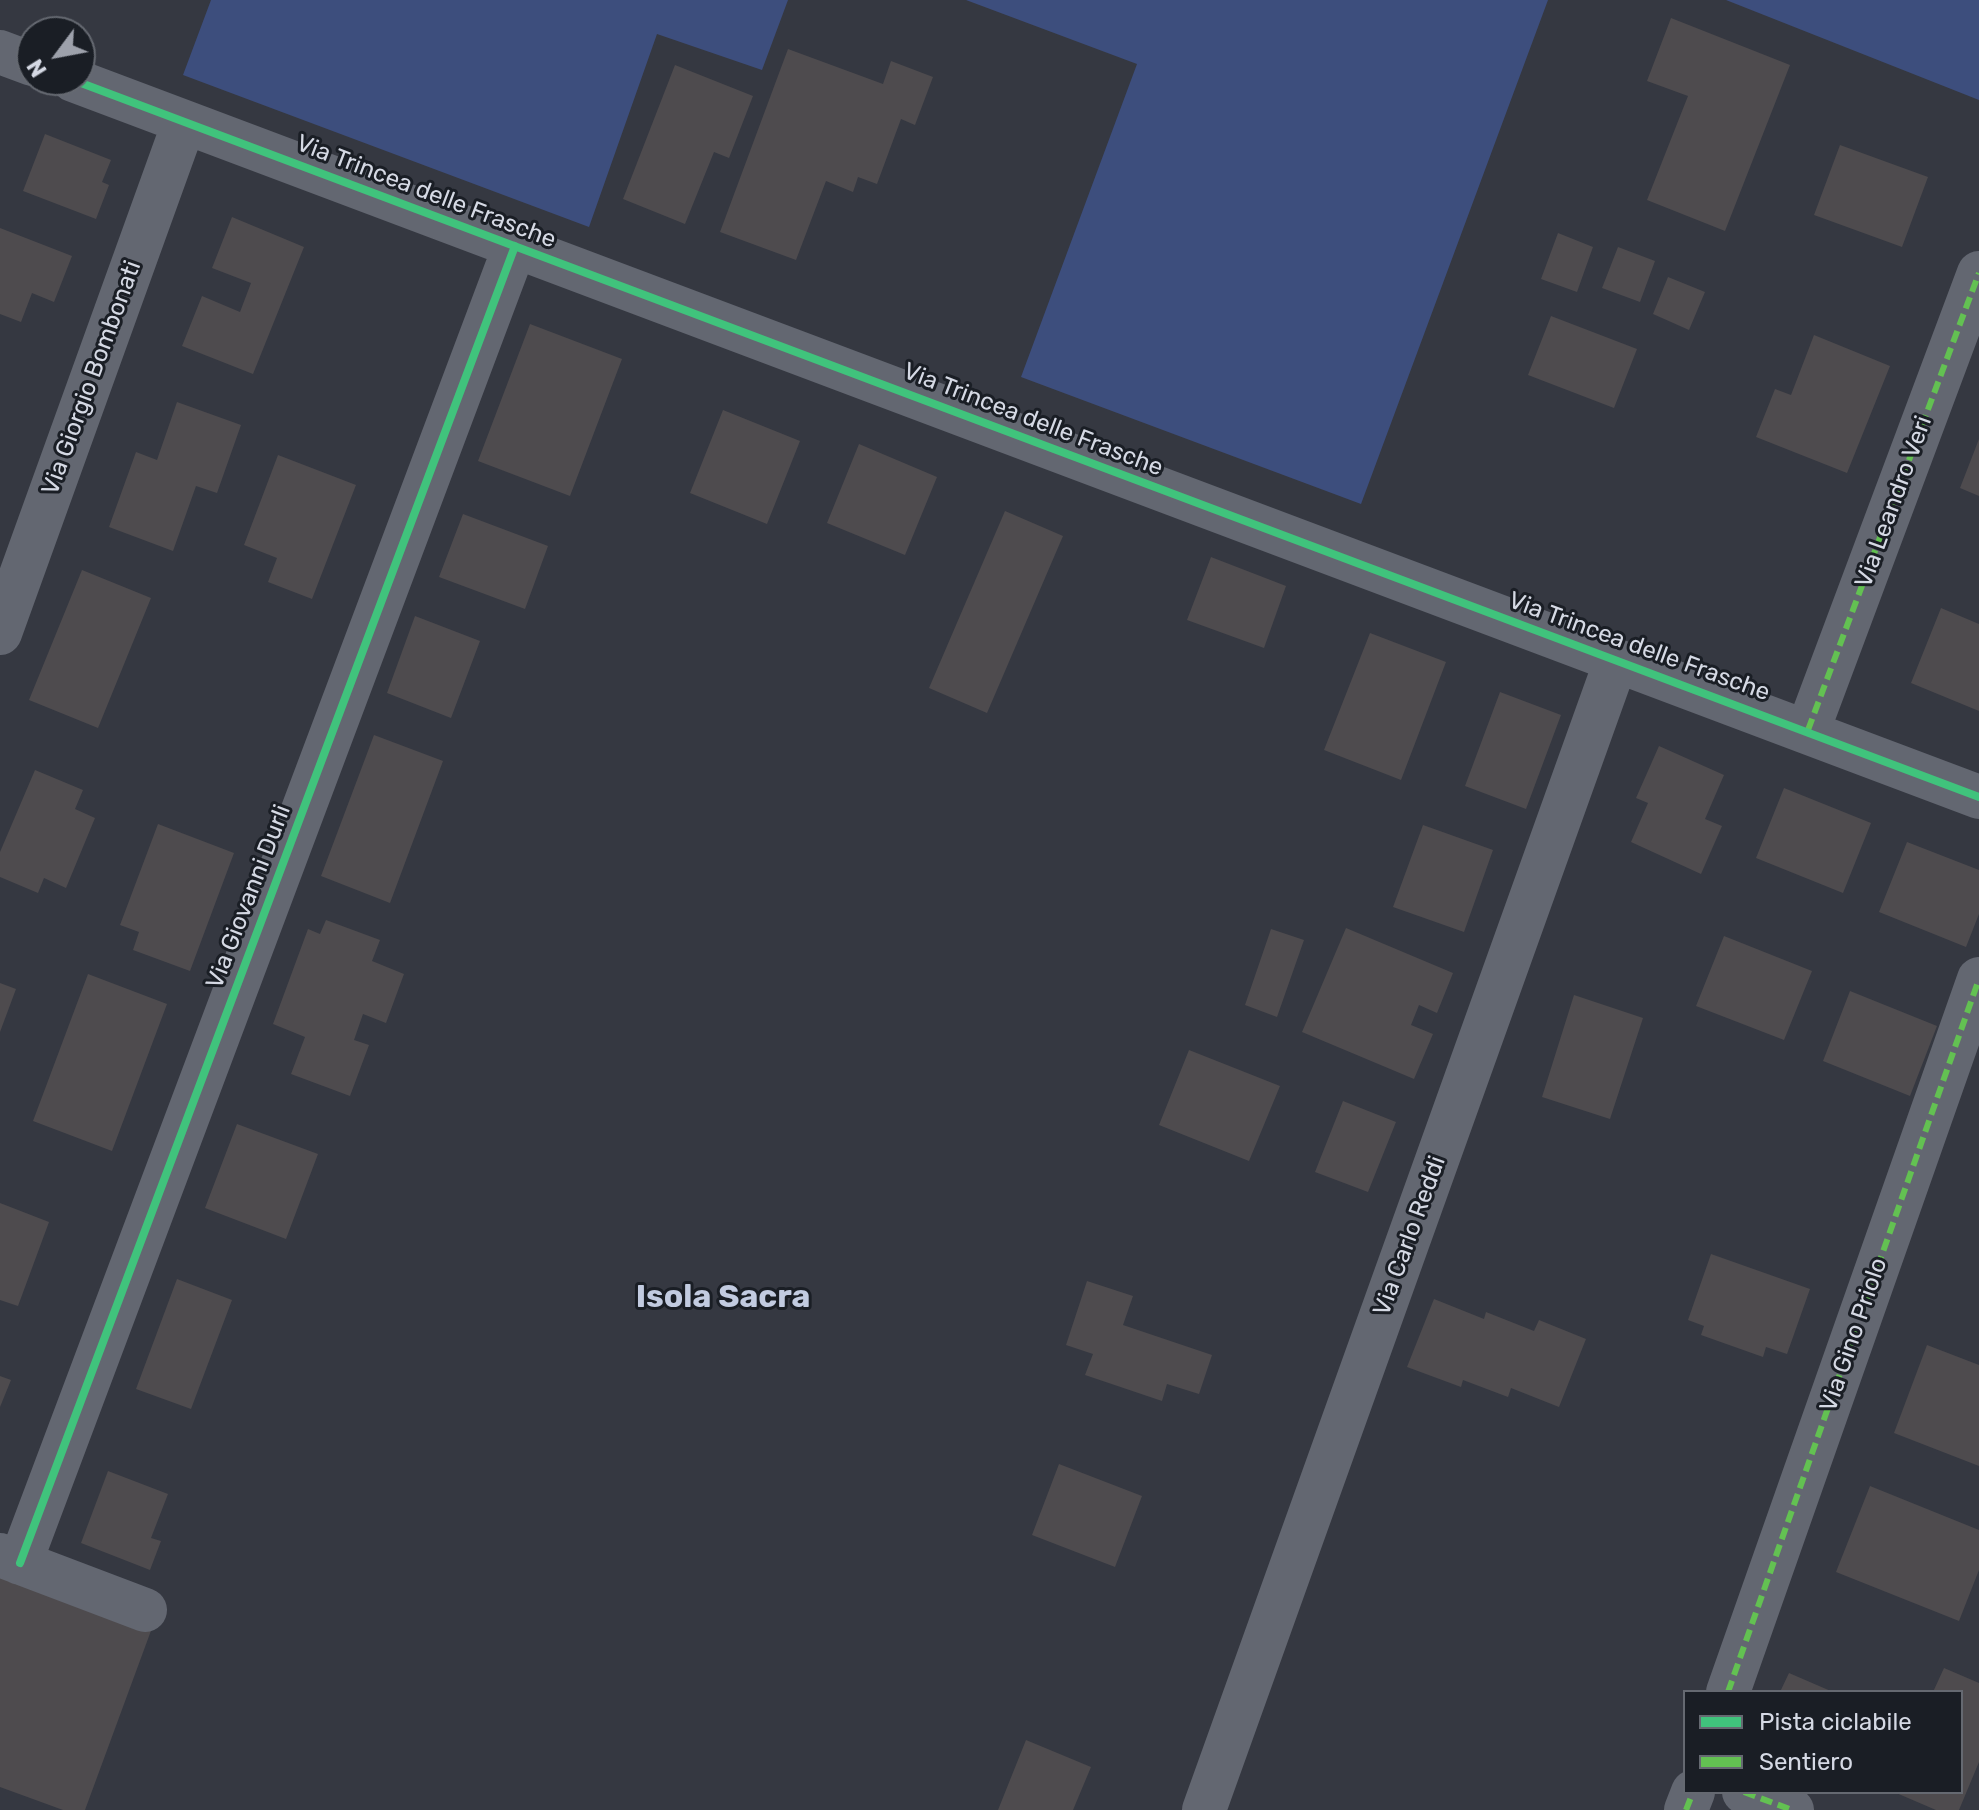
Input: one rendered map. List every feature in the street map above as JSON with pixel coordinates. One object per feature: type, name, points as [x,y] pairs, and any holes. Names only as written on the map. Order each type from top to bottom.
[{"type":"street","name":"Via Trincea delle Frasche","points":[[96,89],[1616,661],[1808,730],[1979,797]]},
{"type":"street","name":"Via Giorgio Bombonati","points":[[0,633],[184,123]]},
{"type":"street","name":"Via Giovanni Durli","points":[[10,1559],[515,246]]},
{"type":"street","name":"Via Leandro Veri","points":[[1808,730],[1979,273]]},
{"type":"street","name":"Via Carlo Reddi","points":[[1204,1810],[1616,661]]},
{"type":"street","name":"Via Gino Priolo","points":[[1729,1690],[1979,979]]},
{"type":"street","points":[[10,1559],[145,1610]]},
{"type":"street","points":[[1749,1794],[1792,1810]]},
{"type":"shaded area","points":[[211,0],[788,0],[762,70],[657,34],[589,227],[183,75]]},
{"type":"shaded area","points":[[966,0],[1548,0],[1361,504],[1021,377],[1137,64]]},
{"type":"shaded area","points":[[1726,0],[1979,0],[1979,100]]},
{"type":"building","points":[[1671,18],[1790,65],[1725,231],[1647,200],[1688,96],[1647,81]]},
{"type":"building","points":[[788,49],[883,84],[891,61],[933,77],[915,125],[901,119],[877,184],[858,177],[853,192],[826,181],[796,260],[720,232]]},
{"type":"building","points":[[675,65],[753,96],[729,158],[714,152],[685,224],[623,199]]},
{"type":"building","points":[[45,134],[111,160],[102,182],[109,185],[96,219],[23,191]]},
{"type":"building","points":[[1840,145],[1928,177],[1902,247],[1814,215]]},
{"type":"building","points":[[232,217],[304,247],[253,374],[182,346],[202,296],[240,312],[251,283],[212,268]]},
{"type":"building","points":[[0,228],[72,256],[54,302],[32,293],[21,322],[0,314]]},
{"type":"building","points":[[1558,233],[1593,247],[1577,292],[1541,279]]},
{"type":"building","points":[[1618,247],[1655,261],[1640,302],[1602,288]]},
{"type":"building","points":[[1668,277],[1705,292],[1689,330],[1653,314]]},
{"type":"building","points":[[1551,316],[1637,349],[1614,408],[1528,375]]},
{"type":"building","points":[[530,324],[622,359],[570,496],[478,461]]},
{"type":"building","points":[[1814,335],[1890,366],[1847,473],[1756,437],[1775,389],[1791,395]]},
{"type":"building","points":[[177,402],[241,425],[217,493],[196,486],[173,551],[109,527],[136,452],[157,460]]},
{"type":"building","points":[[723,410],[800,441],[767,524],[690,493]]},
{"type":"building","points":[[1979,439],[1979,496],[1960,488]]},
{"type":"building","points":[[859,444],[937,477],[905,555],[827,523]]},
{"type":"building","points":[[278,455],[356,485],[312,599],[268,582],[277,558],[244,545]]},
{"type":"building","points":[[1005,511],[1063,536],[987,713],[929,688]]},
{"type":"building","points":[[463,514],[548,546],[525,609],[439,577]]},
{"type":"building","points":[[1211,557],[1286,586],[1264,648],[1187,620]]},
{"type":"building","points":[[82,570],[151,598],[98,728],[29,700]]},
{"type":"building","points":[[1941,608],[1979,624],[1979,711],[1911,683]]},
{"type":"building","points":[[415,616],[480,641],[451,718],[387,693]]},
{"type":"building","points":[[1370,633],[1446,662],[1401,780],[1324,750]]},
{"type":"building","points":[[1500,692],[1561,715],[1526,809],[1465,786]]},
{"type":"building","points":[[374,735],[443,761],[390,903],[321,876]]},
{"type":"building","points":[[1659,746],[1724,775],[1705,819],[1722,826],[1701,874],[1631,842],[1648,803],[1636,798]]},
{"type":"building","points":[[35,770],[83,790],[75,809],[95,818],[66,888],[44,878],[38,893],[0,877],[0,852]]},
{"type":"building","points":[[1784,788],[1871,823],[1843,893],[1756,858]]},
{"type":"building","points":[[158,824],[234,853],[190,971],[133,950],[139,932],[120,925]]},
{"type":"building","points":[[1423,825],[1493,850],[1464,932],[1393,907]]},
{"type":"building","points":[[1907,842],[1979,870],[1979,914],[1966,947],[1879,912]]},
{"type":"building","points":[[326,920],[380,940],[372,961],[404,974],[386,1023],[363,1014],[354,1040],[369,1045],[350,1096],[291,1074],[305,1037],[273,1024],[308,929],[320,934]]},
{"type":"building","points":[[1346,928],[1453,973],[1437,1013],[1419,1005],[1411,1025],[1433,1034],[1414,1079],[1302,1032]]},
{"type":"building","points":[[1271,929],[1304,940],[1277,1017],[1245,1005]]},
{"type":"building","points":[[1724,936],[1812,971],[1784,1040],[1696,1006]]},
{"type":"building","points":[[88,974],[167,1004],[112,1151],[33,1121]]},
{"type":"building","points":[[0,983],[16,989],[0,1032]]},
{"type":"building","points":[[1850,991],[1937,1026],[1910,1096],[1823,1061]]},
{"type":"building","points":[[1574,995],[1643,1018],[1610,1119],[1542,1097]]},
{"type":"building","points":[[1189,1050],[1280,1086],[1249,1161],[1159,1125]]},
{"type":"building","points":[[1343,1101],[1396,1122],[1368,1192],[1315,1172]]},
{"type":"building","points":[[237,1124],[318,1154],[286,1239],[205,1208]]},
{"type":"building","points":[[0,1203],[49,1222],[18,1306],[0,1300]]},
{"type":"building","points":[[1711,1254],[1810,1289],[1787,1354],[1766,1347],[1763,1357],[1701,1335],[1704,1326],[1688,1320]]},
{"type":"building","points":[[177,1279],[232,1300],[191,1409],[136,1389]]},
{"type":"building","points":[[1087,1281],[1133,1296],[1123,1325],[1212,1355],[1199,1394],[1167,1384],[1162,1401],[1085,1375],[1093,1354],[1066,1345]]},
{"type":"building","points":[[1434,1299],[1484,1319],[1486,1312],[1534,1331],[1539,1320],[1586,1339],[1559,1407],[1511,1388],[1508,1397],[1463,1380],[1461,1387],[1407,1367]]},
{"type":"building","points":[[1927,1345],[1979,1365],[1979,1466],[1894,1433]]},
{"type":"building","points":[[0,1376],[11,1380],[0,1407]]},
{"type":"building","points":[[1059,1464],[1142,1496],[1115,1567],[1032,1535]]},
{"type":"building","points":[[108,1471],[168,1494],[151,1538],[161,1541],[150,1570],[81,1543]]},
{"type":"building","points":[[1870,1486],[1979,1530],[1979,1570],[1959,1621],[1836,1572]]},
{"type":"building","points":[[0,1572],[152,1628],[85,1810],[63,1810],[0,1787]]},
{"type":"building","points":[[1944,1668],[1979,1683],[1979,1762],[1959,1810],[1936,1810],[1899,1794],[1963,1794],[1963,1690],[1934,1690]]},
{"type":"building","points":[[1789,1673],[1828,1690],[1781,1690]]},
{"type":"building","points":[[1026,1740],[1091,1767],[1073,1810],[998,1810]]},
{"type":"marked path","points":[[1808,730],[1979,273]]},
{"type":"marked path","points":[[1729,1690],[1979,979]]},
{"type":"marked path","points":[[1686,1810],[1692,1794]]},
{"type":"marked path","points":[[1749,1794],[1792,1810]]},
{"type":"cycle path","points":[[96,89],[1979,797]]},
{"type":"cycle path","points":[[20,1563],[515,246]]},
{"type":"district","name":"Isola Sacra","points":[[723,1298]]}]
